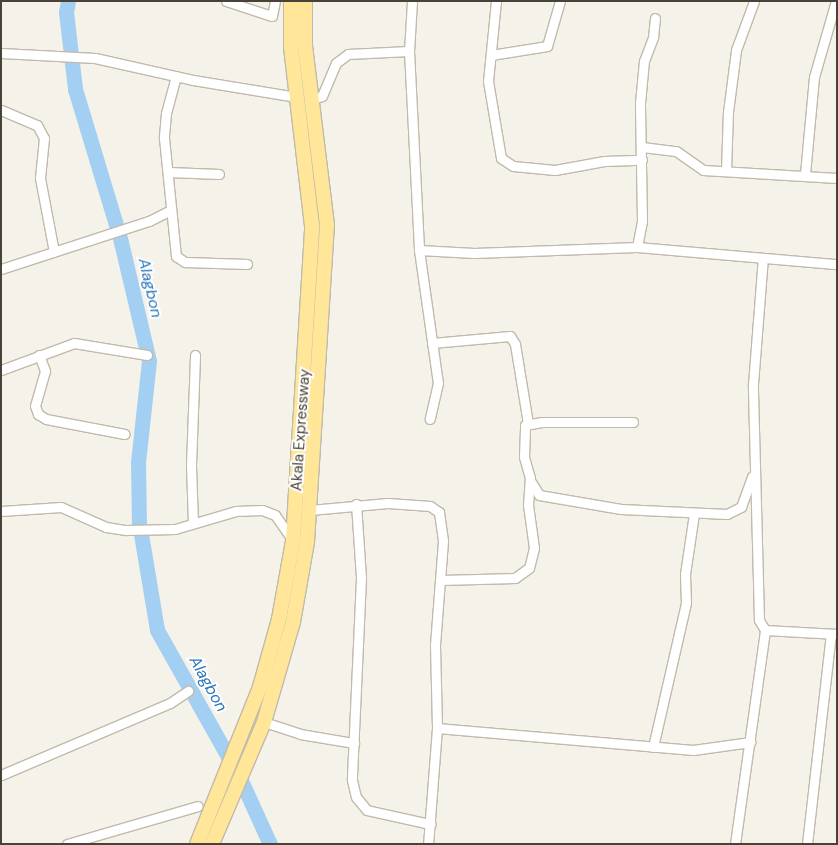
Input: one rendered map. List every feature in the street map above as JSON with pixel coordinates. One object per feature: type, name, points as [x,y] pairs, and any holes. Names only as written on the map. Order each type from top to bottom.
[{"type":"main road","name":"Akala Expressway","points":[[242,755],[264,722],[292,622],[300,541],[312,226],[297,97],[291,1]]},
{"type":"main road","name":"Akala Expressway","points":[[197,844],[242,755],[310,510],[327,225],[305,46],[305,1]]},
{"type":"main road","name":"Akala Expressway","points":[[212,844],[229,784]]},
{"type":"street","points":[[226,1],[291,20]]},
{"type":"street","points":[[272,16],[275,1]]},
{"type":"street","points":[[412,1],[409,50],[419,250],[438,383],[430,419]]},
{"type":"street","points":[[496,1],[488,81],[498,151],[506,163],[555,170],[604,161],[642,160]]},
{"type":"street","points":[[491,55],[547,46],[560,1]]},
{"type":"street","points":[[726,171],[728,112],[736,50],[754,1]]},
{"type":"street","points":[[805,174],[814,77],[836,1]]},
{"type":"street","points":[[637,247],[642,221],[640,103],[644,61],[653,37],[655,18]]},
{"type":"street","points":[[312,99],[322,96],[336,63],[348,54],[409,50]]},
{"type":"street","points":[[1,52],[77,56],[176,76],[297,97]]},
{"type":"street","points":[[176,76],[164,130],[171,210],[178,259],[247,264]]},
{"type":"street","points":[[1,110],[37,125],[44,138],[40,178],[54,252]]},
{"type":"street","points":[[642,147],[676,151],[695,167],[726,171],[805,174],[837,178]]},
{"type":"street","points":[[169,172],[219,174]]},
{"type":"street","points":[[1,269],[149,221],[171,210]]},
{"type":"street","points":[[419,250],[474,253],[637,247],[837,264]]},
{"type":"street","points":[[735,844],[765,630],[759,620],[759,544],[754,472],[753,384],[763,258]]},
{"type":"street","points":[[432,343],[510,336],[515,344],[528,423],[523,430],[524,458],[530,478],[539,495],[642,512],[727,514],[738,510],[754,472]]},
{"type":"street","points":[[1,370],[74,343],[147,355]]},
{"type":"street","points":[[193,523],[191,465],[195,355]]},
{"type":"street","points":[[39,356],[44,370],[35,406],[38,414],[46,419],[125,434]]},
{"type":"street","points":[[528,423],[633,422]]},
{"type":"street","points":[[441,580],[515,578],[530,568],[534,548],[528,505],[530,478]]},
{"type":"street","points":[[310,510],[356,504],[388,503],[437,509],[443,541],[435,645],[437,728],[428,844]]},
{"type":"street","points":[[356,504],[361,578],[352,780],[361,805],[382,816],[430,824]]},
{"type":"street","points":[[1,511],[61,507],[106,527],[126,530],[175,529],[236,511],[262,510],[275,515],[300,541]]},
{"type":"street","points":[[653,747],[686,603],[685,574],[694,514]]},
{"type":"street","points":[[765,630],[834,634],[807,844]]},
{"type":"street","points":[[1,775],[170,703],[188,692]]},
{"type":"street","points":[[264,722],[300,734],[354,743]]},
{"type":"street","points":[[437,728],[693,750],[750,742]]},
{"type":"street","points":[[67,844],[198,806]]},
{"type":"waterway","name":"Alagbon","points":[[68,1],[66,12],[75,89],[116,225]]},
{"type":"waterway","name":"Alagbon","points":[[120,238],[149,361],[138,462],[139,525]]},
{"type":"waterway","name":"Alagbon","points":[[141,534],[157,630],[239,776],[270,844]]}]
